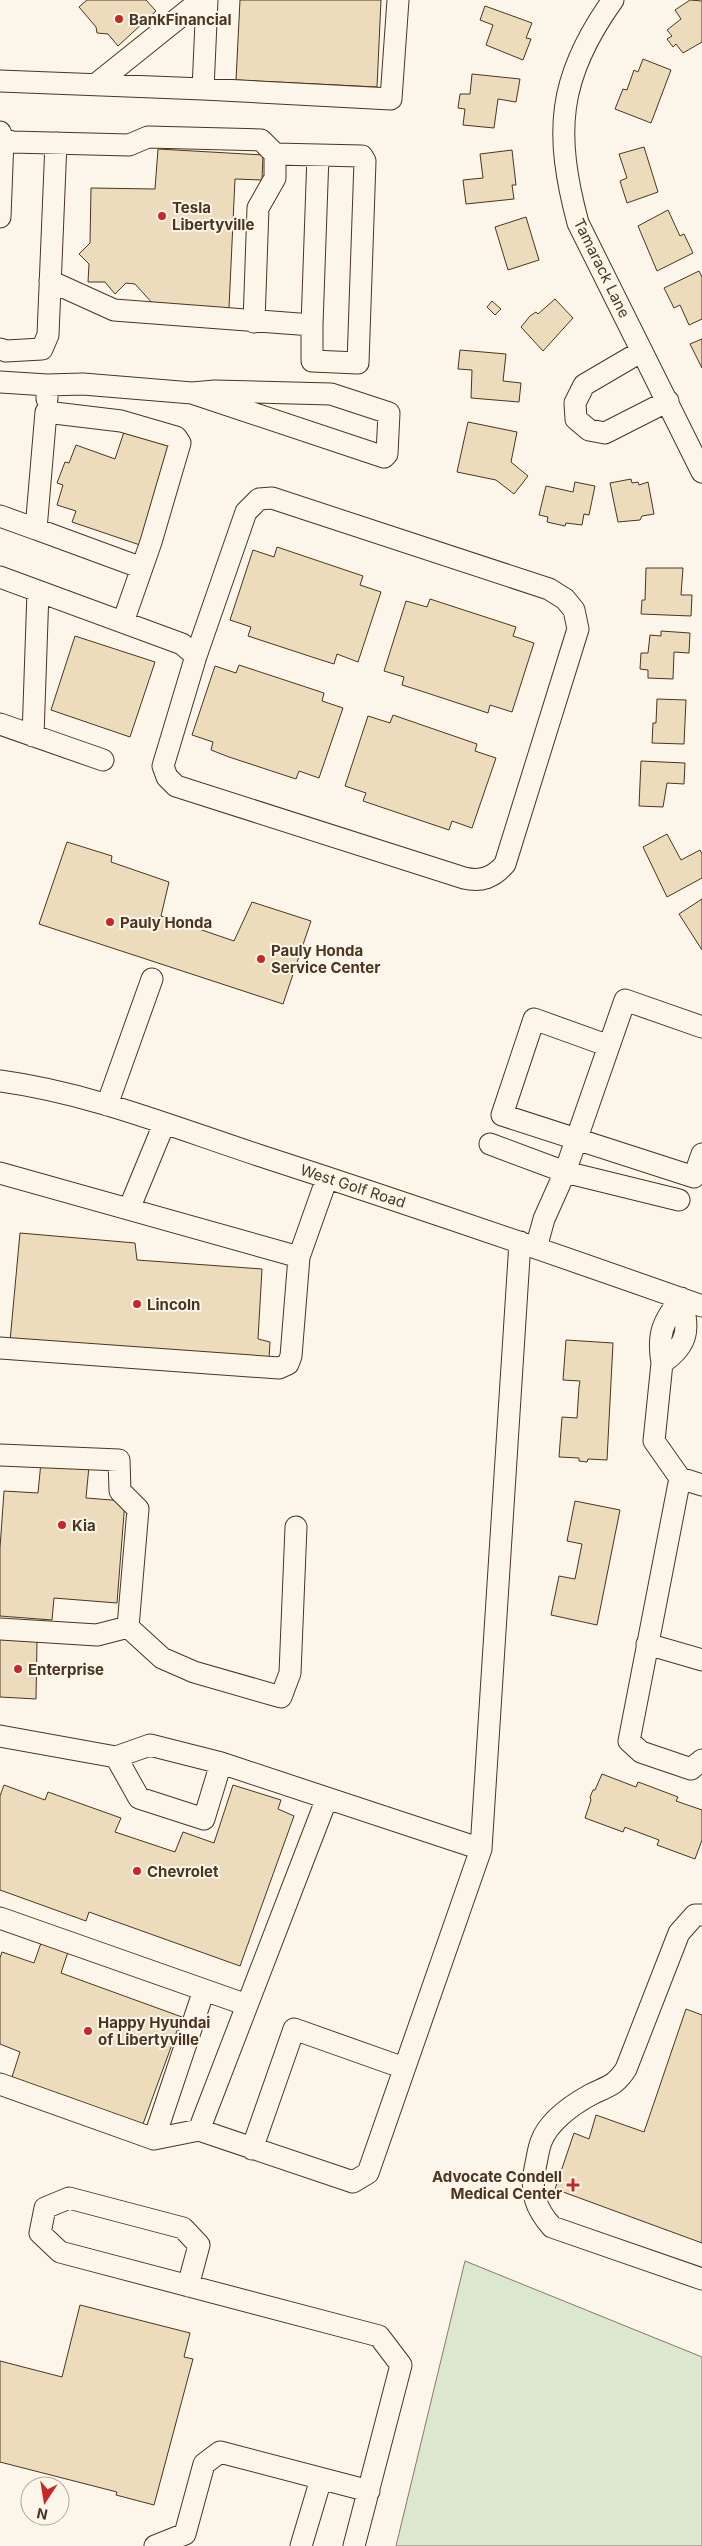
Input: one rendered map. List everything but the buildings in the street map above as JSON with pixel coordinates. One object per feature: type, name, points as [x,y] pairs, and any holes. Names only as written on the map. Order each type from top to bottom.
[{"type":"street","points":[[95,85],[201,0]]},
{"type":"street","points":[[203,89],[207,0]]},
{"type":"street","points":[[0,81],[391,99],[398,0]]},
{"type":"street","name":"Tamarack Lane","points":[[613,0],[597,22],[580,57],[567,91],[564,124],[564,159],[578,223],[702,472]]},
{"type":"street","points":[[0,218],[2,136],[12,142],[129,145],[148,137],[261,140],[275,154],[362,156],[365,161],[358,363],[312,361],[318,155]]},
{"type":"street","points":[[0,349],[6,351],[42,349],[48,335],[56,143]]},
{"type":"street","points":[[254,322],[258,208],[275,178],[275,154]]},
{"type":"street","points":[[50,281],[114,310],[254,322],[312,324]]},
{"type":"street","points":[[642,350],[584,386],[575,403],[576,419],[589,430],[605,433],[668,402]]},
{"type":"street","points":[[337,396],[338,362]]},
{"type":"street","points":[[0,382],[47,385],[83,384],[192,394],[384,457],[387,454],[389,413],[337,396],[215,390],[192,394]]},
{"type":"street","points":[[36,529],[47,385]]},
{"type":"street","points":[[46,412],[120,421],[176,437],[180,443],[142,568],[123,622]]},
{"type":"street","points":[[272,498],[549,589],[565,599],[574,610],[578,630],[505,864],[489,877],[476,881],[176,786],[167,777],[163,766],[196,656],[246,512],[260,499],[272,498]]},
{"type":"street","points":[[0,516],[142,568]]},
{"type":"street","points":[[0,577],[182,644],[196,656]]},
{"type":"street","points":[[33,736],[38,591]]},
{"type":"street","points":[[0,724],[103,760]]},
{"type":"street","points":[[107,1105],[152,979]]},
{"type":"street","points":[[0,2084],[154,2139],[199,2130],[353,2182],[368,2173],[481,1849],[528,1245],[544,1219],[565,1172],[625,1000],[702,1027]]},
{"type":"street","points":[[609,1046],[534,1019],[502,1115],[694,1177],[702,1154]]},
{"type":"street","name":"West Golf Road","points":[[0,1081],[35,1086],[107,1105],[702,1305]]},
{"type":"street","points":[[129,1209],[164,1124]]},
{"type":"street","points":[[490,1144],[565,1172],[679,1200]]},
{"type":"street","points":[[0,1173],[298,1257]]},
{"type":"street","points":[[0,1348],[279,1368],[288,1364],[291,1356],[298,1257],[327,1178]]},
{"type":"street","points":[[680,1298],[666,1318],[659,1346],[662,1363],[654,1441],[680,1478],[702,1485]]},
{"type":"street","points":[[0,1455],[119,1460],[120,1491],[138,1510],[128,1627]]},
{"type":"street","points":[[680,1478],[629,1741],[641,1752],[691,1769],[702,1760]]},
{"type":"street","points":[[128,1627],[162,1658],[194,1672],[281,1697],[290,1673],[296,1527]]},
{"type":"street","points":[[0,1629],[97,1635],[128,1627]]},
{"type":"street","points":[[647,1644],[702,1660]]},
{"type":"street","points":[[0,1736],[116,1757],[150,1745],[221,1763],[481,1849]]},
{"type":"street","points":[[116,1757],[139,1798],[204,1819],[221,1763]]},
{"type":"street","points":[[199,2130],[327,1798]]},
{"type":"street","points":[[702,1915],[696,1915],[679,1933],[626,2069],[617,2083],[589,2096],[557,2118],[541,2141],[534,2177],[534,2199],[541,2215],[552,2227],[702,2279]]},
{"type":"street","points":[[0,1918],[247,2005]]},
{"type":"street","points":[[154,2139],[204,1990]]},
{"type":"street","points":[[252,2149],[294,2029],[404,2068]]},
{"type":"street","points":[[188,2286],[199,2245],[183,2228],[69,2198],[45,2208],[40,2233],[60,2252],[188,2286],[379,2336],[401,2365],[354,2546]]},
{"type":"street","points":[[155,2546],[185,2534],[204,2464],[220,2452],[369,2491]]},
{"type":"street","points":[[301,2546],[321,2479]]},
{"type":"green space","points":[[465,2261],[702,2357],[702,2546],[396,2546]]},
{"type":"place","name":"BankFinancial","points":[[119,19]]},
{"type":"place","name":"Tesla Libertyville","points":[[162,216]]},
{"type":"place","name":"Pauly Honda","points":[[110,922]]},
{"type":"place","name":"Pauly Honda Service Center","points":[[261,959]]},
{"type":"place","name":"Lincoln","points":[[137,1304]]},
{"type":"place","name":"Kia","points":[[62,1525]]},
{"type":"place","name":"Enterprise","points":[[18,1669]]},
{"type":"place","name":"Chevrolet","points":[[137,1871]]},
{"type":"place","name":"Happy Hyundai of Libertyville","points":[[88,2031]]},
{"type":"place","name":"Advocate Condell Medical Center","points":[[573,2185]]}]
